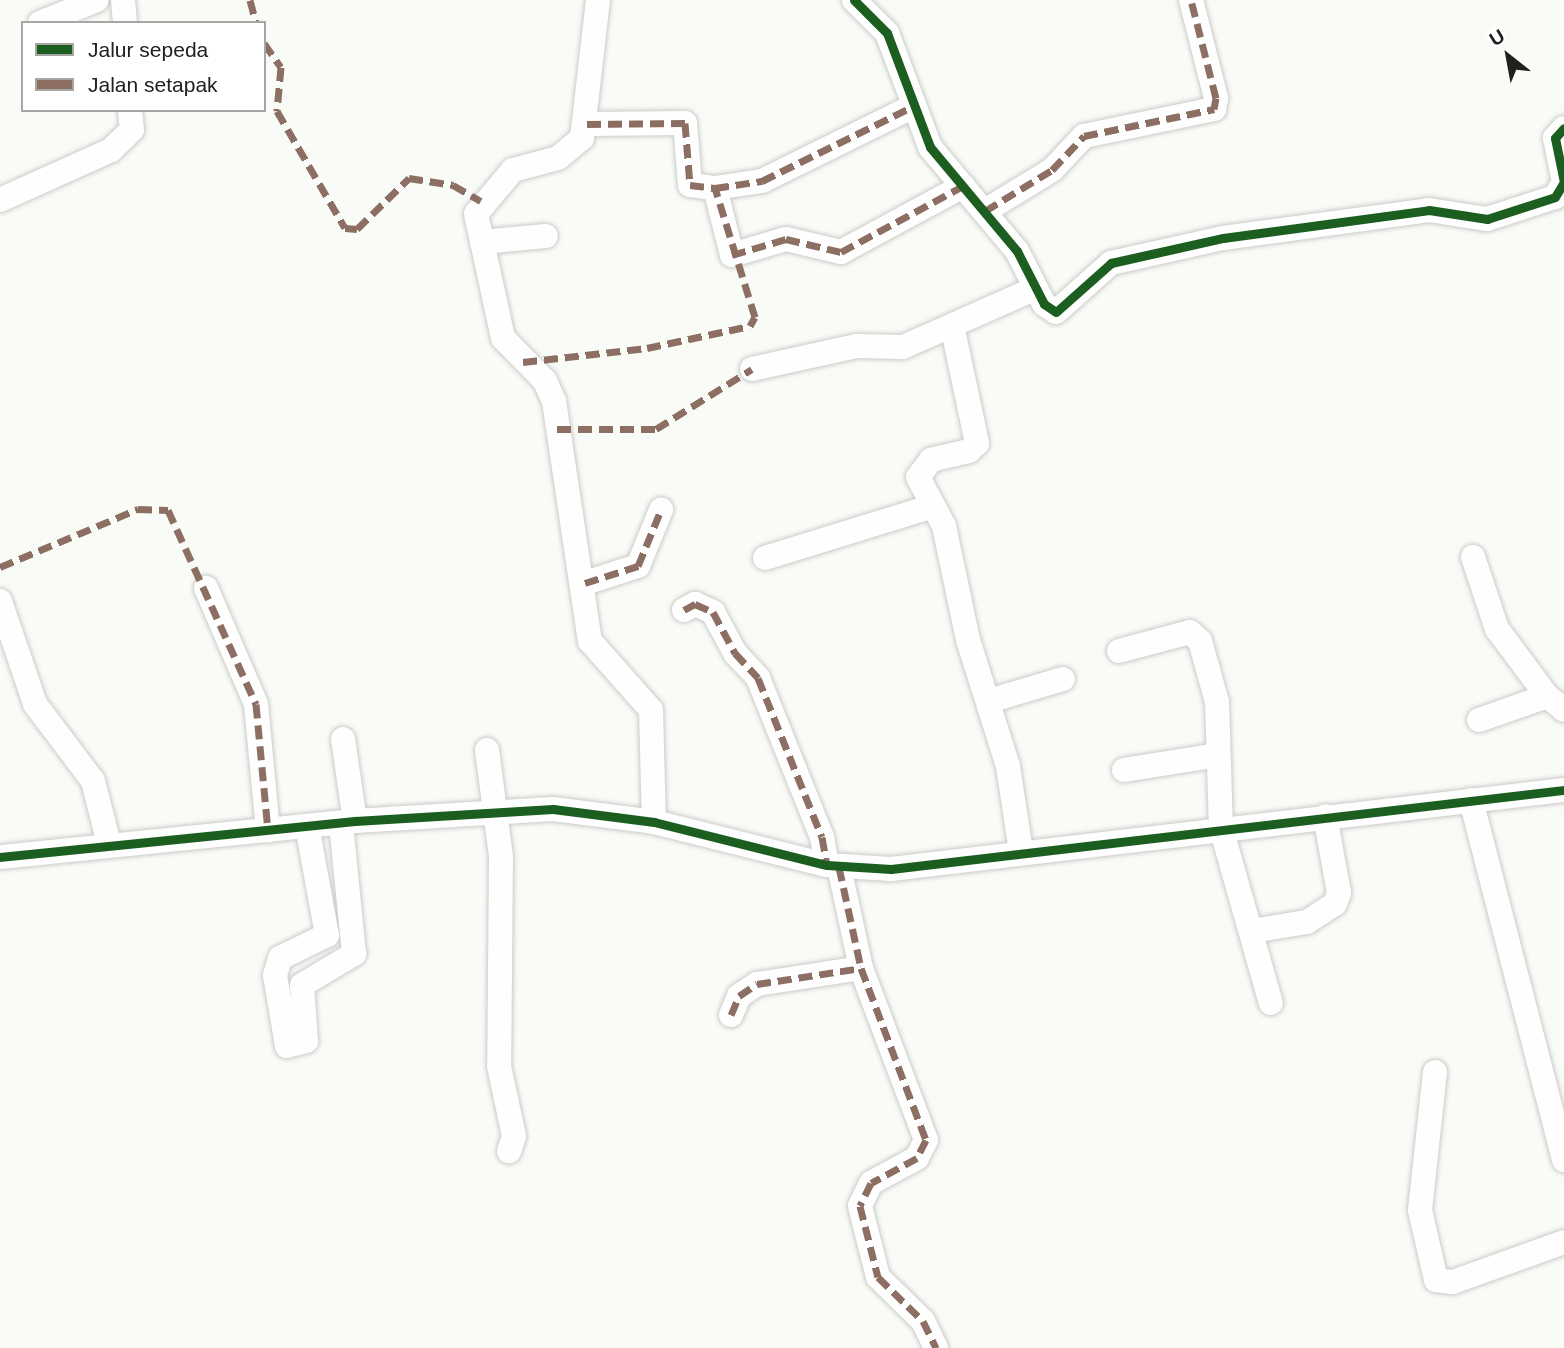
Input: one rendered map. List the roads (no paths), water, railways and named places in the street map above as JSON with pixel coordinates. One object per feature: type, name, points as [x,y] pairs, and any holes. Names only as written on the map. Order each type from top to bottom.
[{"type":"street","points":[[45,21],[97,0]]},
{"type":"street","points":[[123,0],[125,21]]},
{"type":"street","points":[[598,0],[587,124],[570,152],[513,170],[481,201],[476,214],[507,347],[545,381],[554,401],[585,583],[593,649],[628,678],[651,710],[654,822]]},
{"type":"street","points":[[854,0],[882,23],[930,147],[1017,251],[1034,289],[1056,312],[1084,293],[1102,267],[1223,238],[1439,209],[1487,219],[1562,189],[1555,138],[1564,128]]},
{"type":"street","points":[[985,211],[1052,170],[1084,136],[1214,109],[1216,98],[1191,0]]},
{"type":"street","points":[[587,124],[685,123],[690,185],[715,188],[762,181],[914,106]]},
{"type":"street","points":[[0,200],[111,150],[132,130],[130,112]]},
{"type":"street","points":[[715,188],[732,254],[786,239],[841,252],[963,186]]},
{"type":"street","points":[[482,242],[546,236]]},
{"type":"street","points":[[752,369],[857,346],[903,347],[953,330],[1034,289]]},
{"type":"street","points":[[953,330],[978,437],[969,452],[924,465],[918,477],[933,506],[989,701],[1021,852]]},
{"type":"street","points":[[765,558],[933,506]]},
{"type":"street","points":[[585,583],[638,566],[661,510]]},
{"type":"street","points":[[1473,557],[1497,629],[1555,703],[1479,720]]},
{"type":"street","points":[[206,588],[256,704],[268,830]]},
{"type":"street","points":[[0,601],[35,704],[91,776],[109,844]]},
{"type":"street","points":[[684,610],[695,604],[713,612],[735,653],[758,678],[833,866],[862,968],[926,1140],[916,1158],[871,1183],[860,1206],[878,1277],[923,1321],[936,1348]]},
{"type":"street","points":[[1119,651],[1190,632],[1197,636],[1215,690],[1221,828],[1271,1003]]},
{"type":"street","points":[[989,701],[1063,679]]},
{"type":"street","points":[[307,826],[327,935],[280,958],[278,995],[282,1040],[300,1045],[306,1041],[303,992],[315,974],[354,954],[343,739]]},
{"type":"street","points":[[487,750],[501,857],[499,1066],[513,1136],[509,1151]]},
{"type":"street","points":[[1124,770],[1219,755]]},
{"type":"street","points":[[0,857],[348,822],[563,810],[654,822],[833,866],[909,868],[1221,828],[1564,790]]},
{"type":"street","points":[[1471,800],[1564,1160]]},
{"type":"street","points":[[1252,931],[1307,922],[1335,904],[1339,893],[1325,816]]},
{"type":"street","points":[[731,1015],[739,996],[757,984],[862,968]]},
{"type":"street","points":[[278,995],[303,992]]},
{"type":"street","points":[[1435,1072],[1420,1210],[1436,1280],[1453,1282],[1564,1242]]}]
